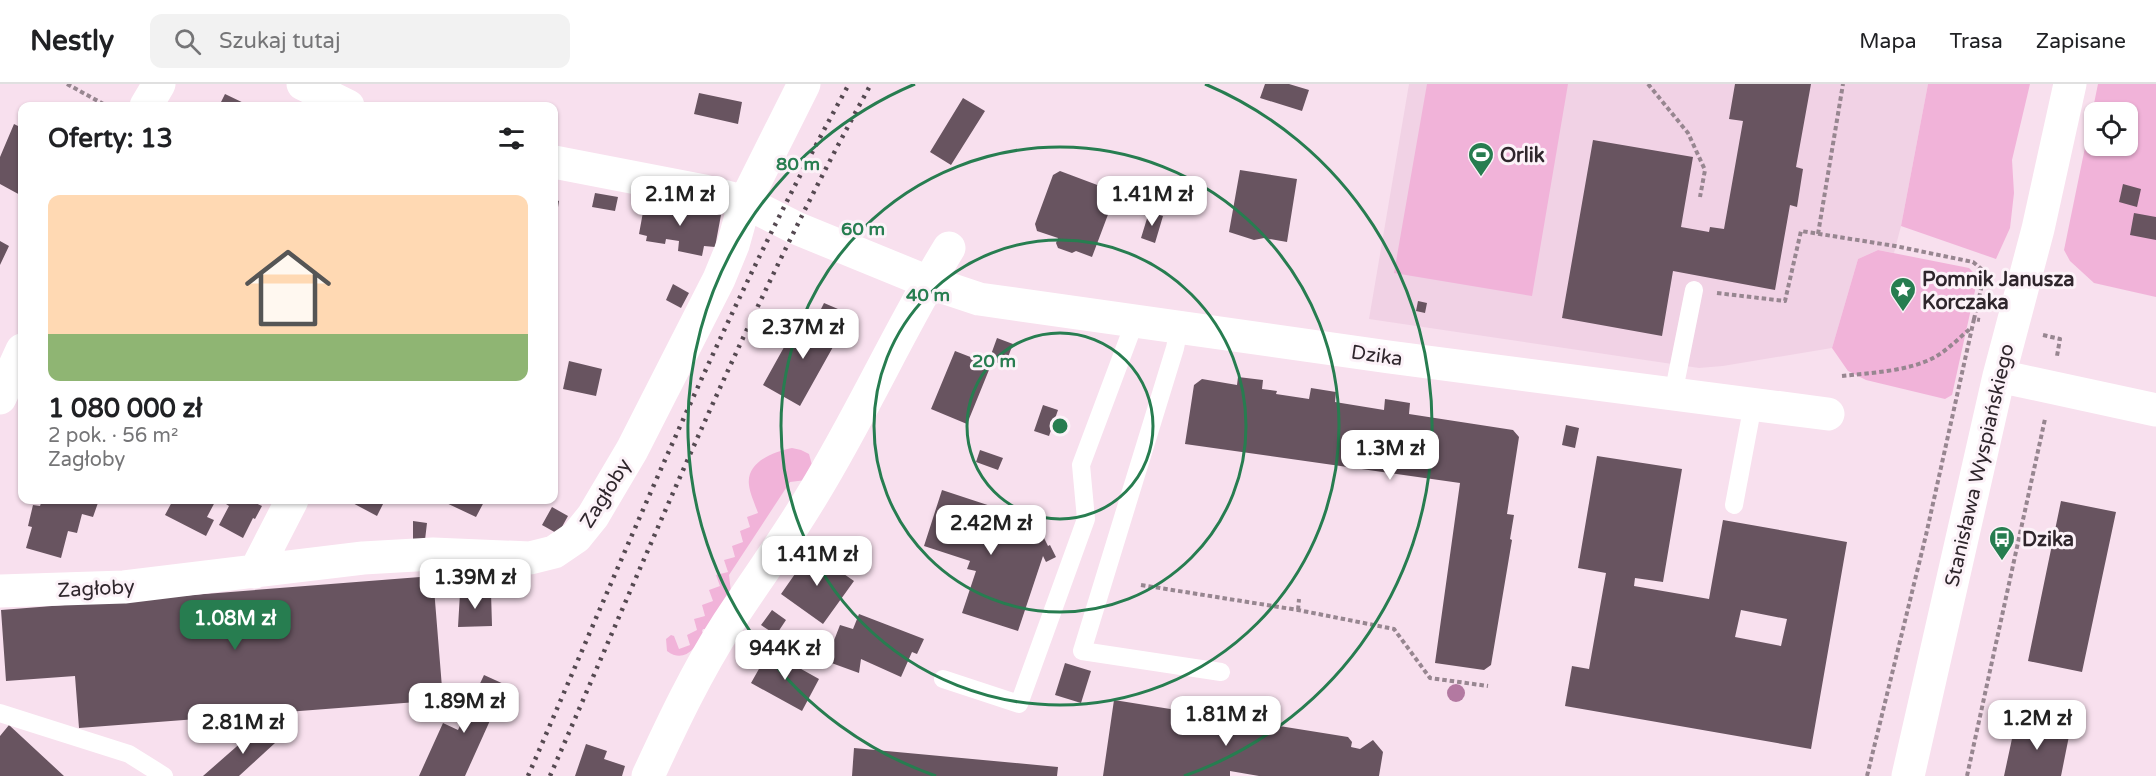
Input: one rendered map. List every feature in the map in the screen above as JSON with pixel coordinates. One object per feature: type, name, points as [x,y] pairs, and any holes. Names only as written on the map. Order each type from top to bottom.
[{"type":"street","points":[[148,102],[159,84]]},
{"type":"street","points":[[303,84],[340,102]]},
{"type":"street","name":"Zagłoby","points":[[0,591],[124,587],[363,558],[433,554],[530,558],[554,552],[576,537],[593,516],[632,450],[719,279],[733,245],[745,202],[804,84]]},
{"type":"street","name":"Stanisława Wyspiańskiego","points":[[1908,776],[1999,376],[2038,229],[2070,84]]},
{"type":"street","name":"Dzika","points":[[558,163],[704,191],[745,202],[796,228],[928,282],[979,299],[1673,395],[1828,414]]},
{"type":"street","points":[[648,776],[698,674],[838,452],[928,282],[949,248]]},
{"type":"street","points":[[0,398],[18,359]]},
{"type":"street","points":[[1999,376],[2156,410]]},
{"type":"street","points":[[255,572],[290,504]]},
{"type":"lane","points":[[1673,395],[1694,290]]},
{"type":"lane","points":[[943,679],[1019,704],[1086,519],[1081,465],[1135,321]]},
{"type":"lane","points":[[1179,328],[1175,348],[1082,651],[1221,672]]},
{"type":"lane","points":[[1734,505],[1753,404]]},
{"type":"lane","points":[[0,713],[129,754],[164,776]]},
{"type":"path","points":[[67,84],[100,102]]},
{"type":"path","points":[[1648,84],[1688,133],[1705,170],[1700,197]]},
{"type":"path","points":[[1818,234],[1843,84]]},
{"type":"path","points":[[1694,290],[1785,301],[1800,231],[1895,246],[1973,262],[1985,272],[1923,546],[1867,776]]},
{"type":"path","points":[[1968,776],[2052,388],[2060,339],[1974,319]]},
{"type":"path","points":[[1842,376],[1878,372],[1917,364],[1933,358],[1972,326]]},
{"type":"path","points":[[1141,585],[1298,610],[1394,629],[1430,678],[1488,687]]},
{"type":"path","points":[[1298,610],[1299,598]]},
{"type":"shaded area","points":[[1409,84],[1928,84],[1894,253],[1878,250],[1858,259],[1832,348],[1699,368],[1369,319]]},
{"type":"shaded area","name":"Orlik","points":[[1427,84],[1568,84],[1532,296],[1394,273]]},
{"type":"shaded area","points":[[1928,84],[2030,84],[2012,160],[2014,193],[2010,228],[1996,259],[1901,226]]},
{"type":"shaded area","points":[[2098,84],[2156,84],[2156,297],[2094,283],[2070,261],[2064,250],[2084,152],[2084,156],[2138,156],[2138,102],[2094,102]]},
{"type":"shaded area","points":[[1878,250],[1969,268],[1978,277],[1952,395],[1945,399],[1866,380],[1848,371],[1832,348],[1858,259]]},
{"type":"shaded area","points":[[792,448],[809,454],[812,465],[806,480],[790,482],[729,575],[731,592],[707,629],[703,629],[704,635],[697,645],[684,655],[673,655],[667,651],[666,639],[671,635],[674,636],[679,649],[690,645],[687,635],[697,630],[694,619],[705,616],[702,605],[713,601],[709,590],[720,586],[716,575],[728,572],[724,560],[735,557],[732,546],[743,542],[740,531],[750,527],[747,517],[758,513],[749,485],[752,470],[756,464],[769,455]]},
{"type":"building","points":[[1265,84],[1289,84],[1309,90],[1302,111],[1260,98]]},
{"type":"building","points":[[1735,84],[1811,84],[1796,167],[1803,169],[1797,207],[1790,205],[1775,290],[1673,271],[1662,336],[1562,318],[1593,140],[1693,157],[1681,227],[1709,232],[1710,227],[1724,229],[1743,121],[1729,119]]},
{"type":"building","points":[[699,93],[742,102],[738,124],[694,114]]},
{"type":"building","points":[[225,94],[242,102],[221,102]]},
{"type":"building","points":[[963,98],[985,111],[951,165],[930,152]]},
{"type":"building","points":[[14,124],[18,126],[18,194],[0,184],[0,157]]},
{"type":"building","points":[[1240,170],[1297,179],[1287,242],[1264,238],[1254,240],[1229,232]]},
{"type":"building","points":[[1060,171],[1100,186],[1102,181],[1118,188],[1092,257],[1058,248],[1056,243],[1058,238],[1037,231],[1035,224],[1053,175]]},
{"type":"building","points":[[2123,184],[2141,189],[2137,207],[2119,202]]},
{"type":"building","points":[[595,193],[618,197],[615,211],[592,207]]},
{"type":"building","points":[[645,201],[721,215],[715,247],[704,246],[702,256],[678,251],[679,241],[666,239],[665,244],[646,241],[647,236],[639,234]]},
{"type":"building","points":[[1149,212],[1163,216],[1155,243],[1141,238]]},
{"type":"building","points":[[2134,213],[2156,217],[2156,240],[2130,235]]},
{"type":"building","points":[[0,241],[9,246],[0,265]]},
{"type":"building","points":[[673,284],[689,293],[681,308],[666,300]]},
{"type":"building","points":[[1418,301],[1427,303],[1425,313],[1416,311]]},
{"type":"building","points":[[824,303],[838,309],[834,317],[820,311]]},
{"type":"building","points":[[814,313],[843,329],[800,406],[763,385],[793,331],[802,335]]},
{"type":"building","points":[[997,338],[1013,344],[1005,365],[989,360]]},
{"type":"building","points":[[955,351],[991,365],[967,424],[931,409]]},
{"type":"building","points":[[569,361],[602,369],[596,396],[563,389]]},
{"type":"building","points":[[1238,377],[1263,380],[1262,389],[1277,391],[1276,394],[1309,399],[1311,388],[1336,392],[1335,402],[1384,410],[1385,399],[1410,403],[1409,414],[1513,430],[1519,437],[1507,514],[1514,515],[1510,539],[1512,540],[1491,665],[1484,670],[1435,663],[1460,483],[1185,444],[1194,385],[1202,379],[1237,385]]},
{"type":"building","points":[[1043,405],[1058,410],[1049,436],[1034,431]]},
{"type":"building","points":[[1566,425],[1579,428],[1575,448],[1562,445]]},
{"type":"building","points":[[980,450],[1003,458],[998,470],[976,462]]},
{"type":"building","points":[[1597,456],[1682,469],[1663,582],[1635,578],[1634,586],[1709,599],[1723,520],[1847,542],[1811,749],[1565,706],[1572,666],[1589,669],[1606,573],[1578,568]],"holes":[[[1741,610],[1787,619],[1781,646],[1735,637]]]},
{"type":"building","points":[[942,490],[1024,517],[1026,522],[1034,518],[1048,546],[1050,545],[1056,557],[1046,562],[1043,556],[1018,631],[962,613],[976,571],[967,569],[970,561],[924,546]]},
{"type":"building","points":[[2061,501],[2116,512],[2082,672],[2028,661]]},
{"type":"building","points":[[41,504],[98,504],[93,517],[82,514],[77,533],[68,531],[61,558],[26,548],[32,527],[28,526],[33,505],[40,506]]},
{"type":"building","points":[[171,504],[214,504],[207,517],[214,520],[206,536],[165,515]]},
{"type":"building","points":[[226,504],[262,506],[243,538],[219,525],[229,506]]},
{"type":"building","points":[[354,504],[383,504],[377,516]]},
{"type":"building","points":[[448,504],[483,504],[476,517]]},
{"type":"building","points":[[552,507],[568,516],[558,534],[542,525]]},
{"type":"building","points":[[413,521],[427,523],[425,540],[413,540]]},
{"type":"building","points":[[811,551],[854,581],[823,624],[781,594]]},
{"type":"building","points":[[433,576],[443,700],[79,728],[75,676],[6,681],[1,610]]},
{"type":"building","points":[[491,592],[492,626],[458,627],[460,593]]},
{"type":"building","points":[[772,610],[786,620],[776,635],[761,625]]},
{"type":"building","points":[[859,614],[924,639],[917,654],[912,652],[901,677],[861,659],[859,673],[826,661],[840,625],[853,629]]},
{"type":"building","points":[[769,651],[819,679],[802,711],[751,683]]},
{"type":"building","points":[[1065,663],[1091,671],[1081,703],[1055,695]]},
{"type":"building","points":[[484,675],[506,685],[465,776],[419,776],[443,723],[458,730]]},
{"type":"building","points":[[1114,700],[1239,720],[1242,702],[1257,705],[1255,722],[1348,737],[1352,742],[1351,747],[1360,749],[1373,740],[1383,752],[1379,776],[1259,776],[1230,771],[1230,776],[1103,776]]},
{"type":"building","points":[[2016,720],[2070,731],[2061,776],[2004,776]]},
{"type":"building","points":[[9,725],[64,776],[0,776],[0,736]]},
{"type":"building","points":[[260,726],[275,743],[239,776],[203,776]]},
{"type":"building","points":[[586,744],[607,751],[604,759],[625,766],[622,776],[575,776]]},
{"type":"building","points":[[854,748],[1058,767],[1057,776],[852,776]]},
{"type":"railway","points":[[528,776],[720,339],[761,253],[849,84]]},
{"type":"railway","points":[[550,776],[742,340],[783,253],[871,84]]},
{"type":"place","name":"Orlik","points":[[1481,178]]},
{"type":"place","name":"Pomnik Janusza Korczaka","points":[[1903,313]]},
{"type":"place","name":"Dzika","points":[[2002,562]]}]
